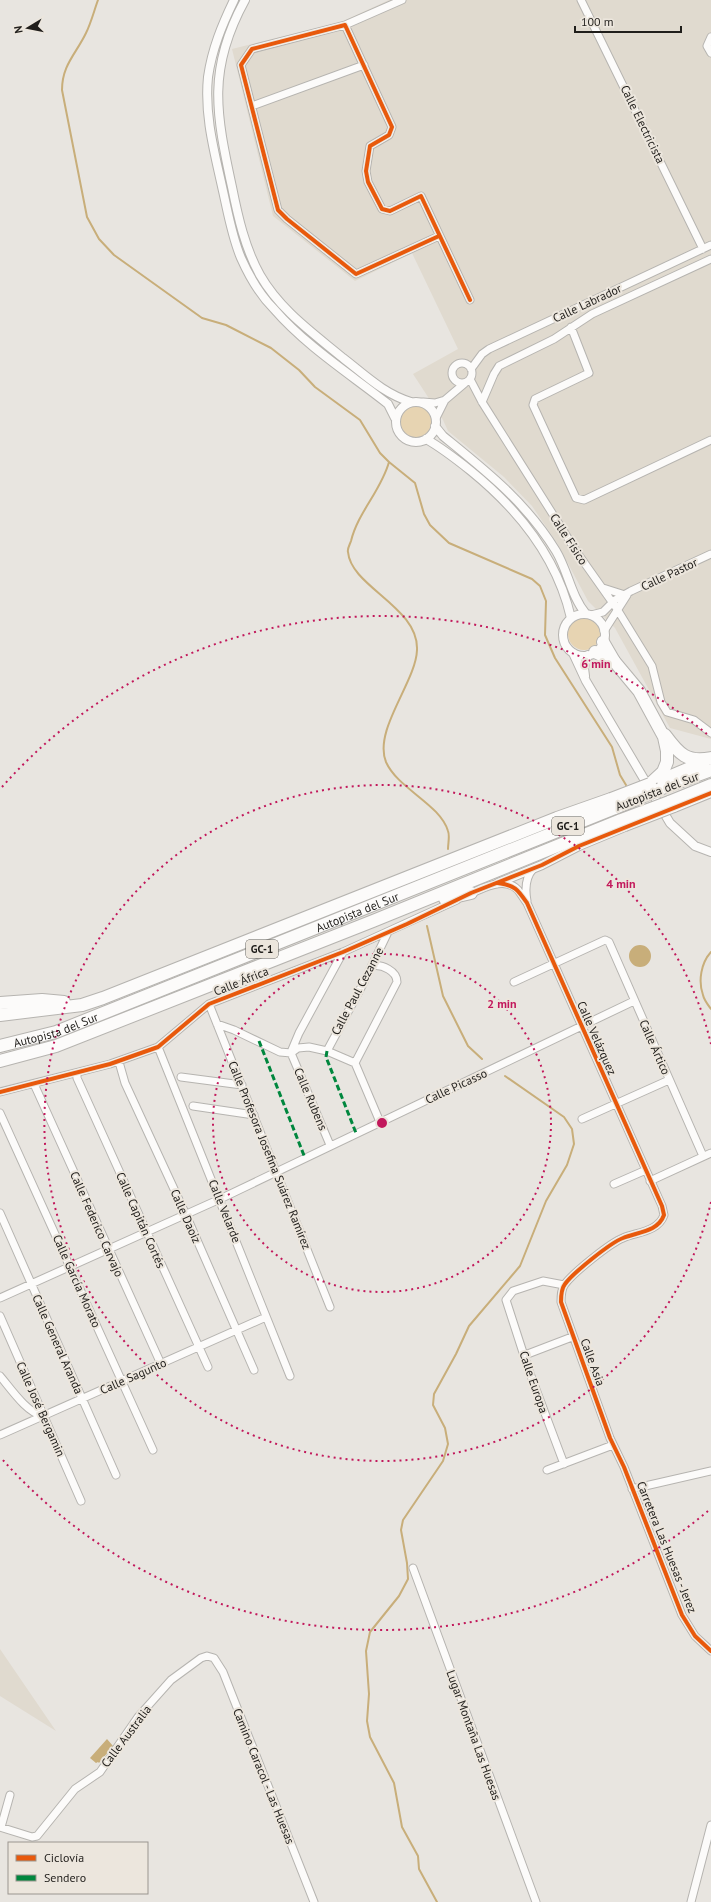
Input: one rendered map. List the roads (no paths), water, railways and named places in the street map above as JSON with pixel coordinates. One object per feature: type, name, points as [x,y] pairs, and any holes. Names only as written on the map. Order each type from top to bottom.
[{"type":"highway","points":[[603,636],[614,661],[639,691],[659,726],[678,752],[687,758],[699,761],[711,759]]},
{"type":"highway","points":[[592,653],[614,661]]},
{"type":"highway","points":[[654,786],[663,772],[667,762],[667,751],[659,726]]},
{"type":"highway","points":[[654,786],[711,759]]},
{"type":"highway","name":"Autopista del Sur","points":[[0,1046],[56,1032],[654,786],[711,770]]},
{"type":"highway","name":"Autopista del Sur","points":[[0,1061],[56,1046],[373,921],[710,791]]},
{"type":"highway","points":[[0,1015],[82,1005],[103,998],[557,818],[613,804]]},
{"type":"highway","points":[[373,921],[400,915],[445,899],[579,846]]},
{"type":"highway","points":[[445,899],[471,893]]},
{"type":"highway","points":[[0,1003],[42,1000],[74,1002],[103,998]]},
{"type":"street","points":[[234,0],[222,24],[213,52],[208,77],[207,102],[210,131],[231,229],[241,257],[255,284],[273,309],[294,330],[388,404],[395,418],[398,431],[407,440],[420,442],[432,434],[445,400]]},
{"type":"street","points":[[245,0],[231,27],[222,54],[217,103],[220,131],[240,226],[248,250],[260,276],[279,302],[298,322],[378,386],[396,397],[411,402],[435,403],[445,400],[468,381],[472,373],[471,369],[464,364],[458,364],[454,369],[452,394]]},
{"type":"street","points":[[402,0],[346,25],[252,49],[242,65],[278,210],[286,219],[356,274],[439,236]]},
{"type":"street","name":"Calle Electricista","points":[[581,0],[703,249]]},
{"type":"street","points":[[346,25],[392,127],[389,135],[370,146],[366,171],[368,182],[382,209],[390,211],[421,196],[470,300]]},
{"type":"street","points":[[711,37],[707,46],[711,54]]},
{"type":"street","points":[[252,106],[364,65]]},
{"type":"street","name":"Calle Labrador","points":[[471,369],[482,354],[489,349],[711,245]]},
{"type":"street","points":[[482,402],[494,374],[500,366],[554,339],[592,314],[711,259]]},
{"type":"street","points":[[571,327],[589,373],[535,399],[533,405],[576,498],[584,500],[711,440]]},
{"type":"street","points":[[454,378],[459,382],[468,381]]},
{"type":"street","name":"Calle Físico","points":[[468,381],[576,551],[617,609],[652,666],[661,702],[667,712],[694,720],[711,733]]},
{"type":"street","points":[[395,418],[398,411],[404,405],[411,402]]},
{"type":"street","points":[[423,402],[432,410],[443,436],[516,497],[538,523],[568,573],[578,605],[599,621],[603,636],[584,668],[586,681]]},
{"type":"street","points":[[426,439],[443,449],[492,488],[530,529],[550,560],[560,579],[571,618]]},
{"type":"street","name":"Calle Pastor","points":[[588,614],[602,612],[612,602],[627,594],[711,554]]},
{"type":"street","points":[[602,588],[627,594]]},
{"type":"street","name":"Calle Pastor","points":[[603,636],[617,609],[627,594]]},
{"type":"street","points":[[588,614],[571,618],[566,623],[563,636],[564,642],[573,652],[586,681],[670,823],[695,846],[711,852]]},
{"type":"street","points":[[573,652],[583,655],[592,653]]},
{"type":"street","points":[[498,883],[559,858],[579,846],[623,824]]},
{"type":"street","name":"Calle Velázquez","points":[[527,903],[526,882],[532,869]]},
{"type":"street","name":"Calle Velázquez","points":[[498,883],[511,884],[518,890],[527,903],[662,1206],[664,1215],[658,1225],[622,1238],[613,1243],[570,1278],[564,1286]]},
{"type":"street","name":"Calle África","points":[[0,1092],[119,1062],[158,1047],[209,1004],[343,952],[471,893],[498,883]]},
{"type":"street","name":"Calle Paul Cezanne","points":[[327,1051],[372,966],[388,932]]},
{"type":"street","name":"Calle Ártico","points":[[553,964],[605,940],[609,942],[669,1080],[707,1155]]},
{"type":"street","points":[[291,1053],[299,1033],[343,952]]},
{"type":"street","points":[[379,952],[379,958],[384,967]]},
{"type":"street","points":[[514,982],[553,964]]},
{"type":"street","points":[[355,1062],[397,982],[397,977],[394,973],[384,967],[372,966]]},
{"type":"street","name":"Calle Picasso","points":[[0,1298],[186,1215],[634,1001]]},
{"type":"street","name":"Calle Profesora Josefina Suárez Ramírez","points":[[209,1004],[330,1307]]},
{"type":"street","points":[[217,1024],[234,1030],[280,1052],[291,1053],[298,1048],[309,1047],[327,1051],[355,1062],[380,1122]]},
{"type":"street","name":"Calle Velarde","points":[[158,1047],[290,1376]]},
{"type":"street","name":"Calle Rubens","points":[[291,1053],[330,1145]]},
{"type":"street","name":"Calle Daoiz","points":[[119,1062],[124,1083],[186,1215],[254,1370]]},
{"type":"street","name":"Calle Capitán Cortés","points":[[77,1073],[77,1078],[208,1367]]},
{"type":"street","points":[[181,1077],[242,1085]]},
{"type":"street","points":[[582,1119],[669,1080]]},
{"type":"street","name":"Calle Federico Carvajo","points":[[34,1084],[161,1364]]},
{"type":"street","points":[[193,1106],[254,1115]]},
{"type":"street","name":"Calle García Morato","points":[[0,1113],[153,1450]]},
{"type":"street","points":[[650,1181],[707,1155]]},
{"type":"street","points":[[614,1184],[646,1170]]},
{"type":"street","name":"Calle General Aranda","points":[[0,1213],[116,1475]]},
{"type":"street","name":"Calle Europa","points":[[564,1286],[542,1281],[513,1292],[506,1300],[528,1368],[564,1464]]},
{"type":"street","name":"Calle Asia","points":[[564,1286],[561,1295],[561,1302],[572,1337],[613,1445]]},
{"type":"street","name":"Calle José Bergamin","points":[[0,1316],[81,1501]]},
{"type":"street","name":"Calle Sagunto","points":[[0,1435],[266,1317]]},
{"type":"street","points":[[525,1355],[572,1337]]},
{"type":"street","points":[[0,1376],[28,1408],[35,1414],[44,1416]]},
{"type":"street","points":[[21,1400],[31,1401],[35,1396]]},
{"type":"street","points":[[25,1424],[28,1416],[28,1408]]},
{"type":"street","points":[[547,1470],[613,1445]]},
{"type":"street","name":"Carretera Las Huesas - Jerez","points":[[613,1445],[624,1467],[682,1614],[696,1636],[711,1651]]},
{"type":"street","points":[[632,1489],[711,1471]]},
{"type":"street","name":"Lugar Montaña Las Huesas","points":[[413,1568],[536,1902]]},
{"type":"street","name":"Calle Australia","points":[[1,1827],[32,1837],[37,1836],[75,1789],[100,1772],[138,1717],[171,1680],[201,1658],[207,1656]]},
{"type":"street","name":"Camino Caracol - Las Huesas","points":[[207,1656],[214,1658],[223,1672],[314,1902]]},
{"type":"street","points":[[1,1827],[10,1795]]},
{"type":"street","points":[[691,1902],[711,1825]]},
{"type":"waterway","points":[[98,0],[86,33],[70,60],[64,74],[62,90],[87,217],[99,239],[114,255],[202,318],[226,325],[271,348],[299,370],[315,387],[360,420],[380,453],[415,483],[424,514],[430,525],[449,543],[532,579],[540,586],[546,601],[545,635],[555,658],[612,747],[620,775],[626,785]]},
{"type":"waterway","points":[[389,462],[381,482],[354,530],[348,551],[352,564],[360,576],[397,609],[407,621],[415,635],[417,650],[415,663],[396,706],[385,736],[384,749],[386,762],[392,772],[409,789],[428,804],[444,821],[449,833],[448,849]]},
{"type":"waterway","points":[[427,926],[443,996],[468,1046],[482,1059]]},
{"type":"waterway","points":[[711,952],[705,961],[701,972],[701,990],[711,1009]]},
{"type":"waterway","points":[[437,1902],[419,1869],[418,1856],[402,1827],[394,1783],[370,1737],[367,1721],[369,1694],[366,1651],[370,1632],[399,1596],[408,1579],[407,1563],[401,1530],[403,1520],[443,1461],[448,1444],[445,1428],[433,1405],[434,1394],[456,1354],[469,1326],[520,1266],[546,1201],[567,1165],[574,1144],[572,1129],[564,1117],[505,1076]]}]
